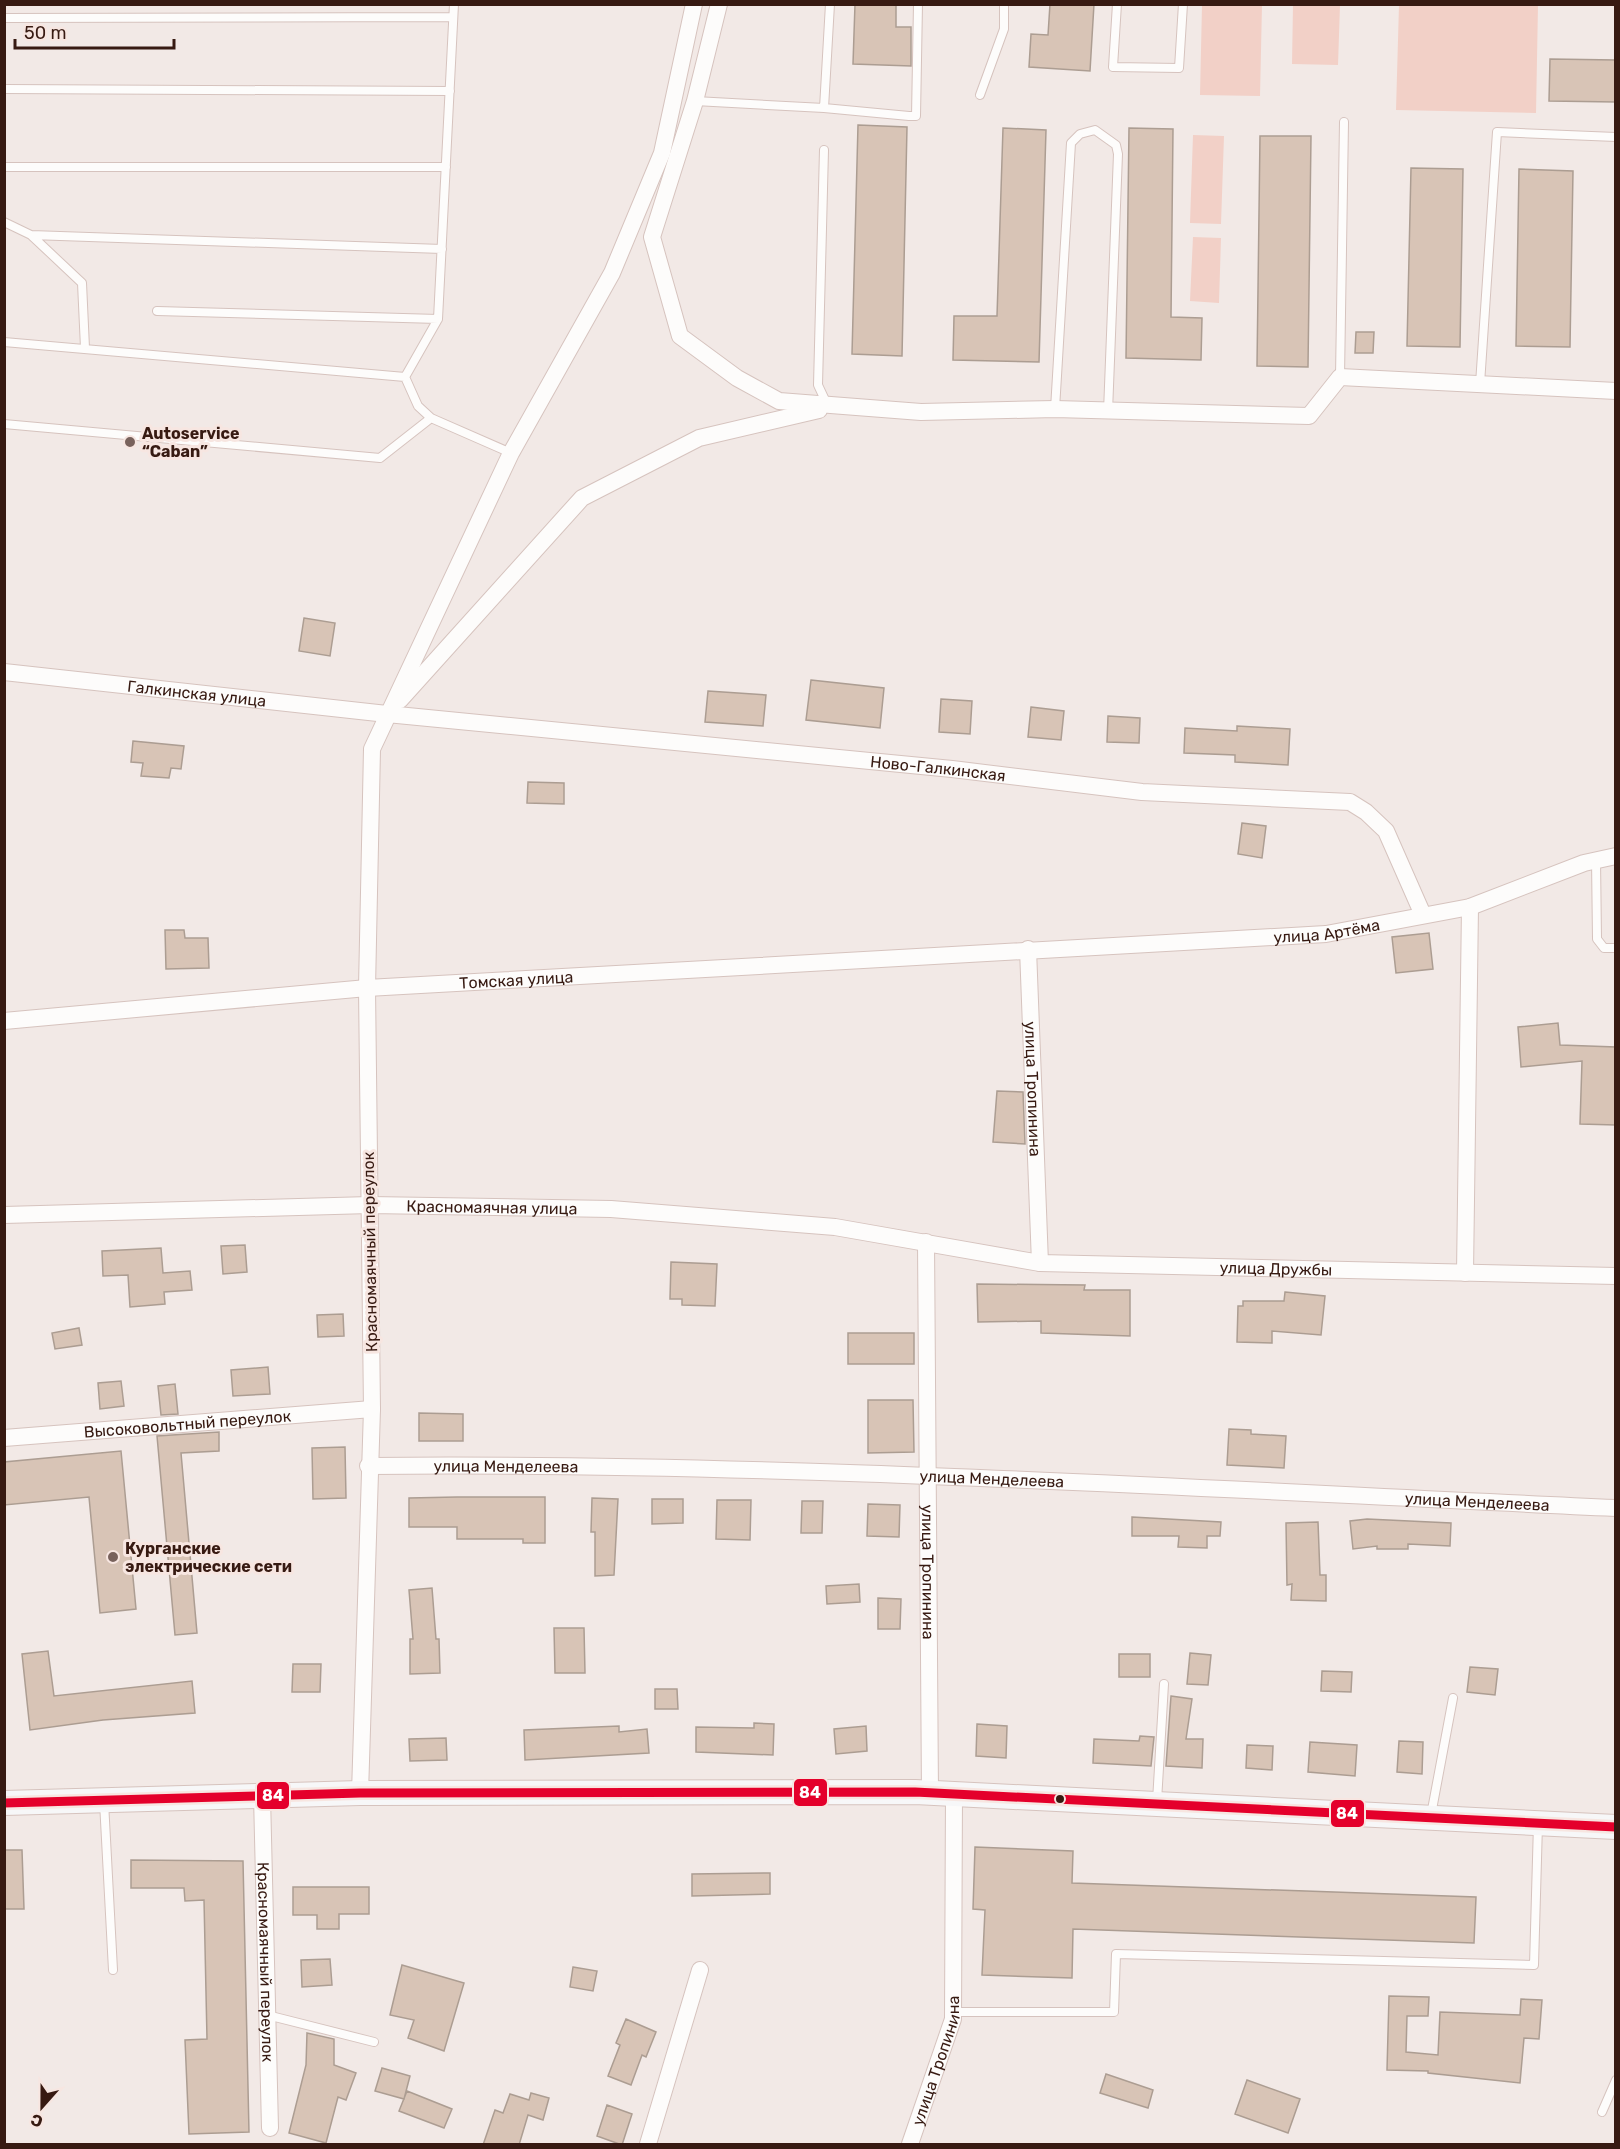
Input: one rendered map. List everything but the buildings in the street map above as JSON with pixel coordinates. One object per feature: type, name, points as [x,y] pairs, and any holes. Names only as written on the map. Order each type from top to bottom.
[{"type":"main road","points":[[4,1803],[360,1793],[930,1792],[1616,1827]]},
{"type":"street","name":"Красномаячный переулок","points":[[360,1793],[368,1466],[372,1409],[367,988],[372,749],[511,453],[612,273],[662,153],[694,4]]},
{"type":"street","points":[[719,4],[695,101],[652,237],[680,336],[737,378],[779,401],[921,412],[1055,409],[1309,416],[1340,377],[1616,391]]},
{"type":"street","points":[[387,714],[582,498],[699,438],[833,406]]},
{"type":"street","name":"Галкинская улица","points":[[4,672],[387,714]]},
{"type":"street","name":"Ново-Галкинская","points":[[387,714],[952,769],[1142,792],[1350,802],[1366,812],[1386,831],[1423,915]]},
{"type":"street","name":"улица Артёма","points":[[1028,949],[1326,934],[1470,907],[1596,860],[1616,856]]},
{"type":"street","points":[[1465,1273],[1470,907]]},
{"type":"street","name":"Томская улица","points":[[4,1021],[367,988],[1028,949]]},
{"type":"street","name":"улица Тропинина","points":[[1028,949],[1040,1263]]},
{"type":"street","name":"Красномаячная улица","points":[[4,1215],[370,1205],[611,1209],[835,1227],[932,1244]]},
{"type":"street","name":"улица Дружбы","points":[[932,1244],[1040,1263],[1616,1276]]},
{"type":"street","name":"улица Тропинина","points":[[930,1792],[928,1477],[932,1244]]},
{"type":"street","name":"Высоковольтный переулок","points":[[4,1438],[372,1409]]},
{"type":"street","name":"улица Менделеева","points":[[368,1466],[550,1464],[928,1477],[1616,1508]]},
{"type":"street","name":"улица Тропинина","points":[[910,2145],[953,2019],[954,1794]]},
{"type":"street","name":"Красномаячный переулок","points":[[262,1796],[270,2128]]},
{"type":"street","points":[[648,2145],[700,1970]]},
{"type":"lane","points":[[405,377],[438,319],[454,4]]},
{"type":"lane","points":[[824,108],[830,4]]},
{"type":"lane","points":[[695,101],[824,108],[887,116],[916,116],[918,4]]},
{"type":"lane","points":[[980,95],[1004,29],[1004,4]]},
{"type":"lane","points":[[1117,4],[1113,67],[1179,68],[1183,4]]},
{"type":"lane","points":[[4,18],[453,17]]},
{"type":"lane","points":[[4,89],[450,91]]},
{"type":"lane","points":[[1340,377],[1344,122]]},
{"type":"lane","points":[[1055,409],[1071,143],[1080,134],[1095,130],[1116,145],[1118,154],[1108,412]]},
{"type":"lane","points":[[1480,384],[1497,132],[1616,137]]},
{"type":"lane","points":[[824,150],[818,385],[825,400],[833,406]]},
{"type":"lane","points":[[4,167],[446,167]]},
{"type":"lane","points":[[4,222],[31,235],[82,283],[85,348]]},
{"type":"lane","points":[[31,235],[442,249]]},
{"type":"lane","points":[[157,311],[438,319]]},
{"type":"lane","points":[[4,342],[405,377]]},
{"type":"lane","points":[[405,377],[418,406],[431,418],[511,453]]},
{"type":"lane","points":[[4,424],[380,458],[431,418]]},
{"type":"lane","points":[[1596,860],[1597,939],[1604,948],[1616,948]]},
{"type":"lane","points":[[1157,1804],[1164,1684]]},
{"type":"lane","points":[[1430,1818],[1453,1698]]},
{"type":"lane","points":[[104,1801],[113,1970]]},
{"type":"lane","points":[[953,2012],[1114,2012],[1116,1954],[1534,1965],[1539,1824]]},
{"type":"lane","points":[[267,2015],[374,2042]]},
{"type":"lane","points":[[1602,2112],[1616,2080]]},
{"type":"shaded area","points":[[1202,5],[1262,5],[1260,96],[1200,95]]},
{"type":"shaded area","points":[[1293,5],[1340,5],[1338,65],[1292,64]]},
{"type":"shaded area","points":[[1399,5],[1538,5],[1536,113],[1396,110]]},
{"type":"shaded area","points":[[1193,135],[1224,136],[1221,224],[1190,223]]},
{"type":"shaded area","points":[[1193,237],[1221,238],[1219,303],[1190,301]]},
{"type":"transit line","name":"84","points":[[4,1803],[360,1793],[915,1792],[1616,1827]]},
{"type":"place","name":"Autoservice “Caban”","points":[[130,442]]},
{"type":"place","name":"Курганские электрические сети","points":[[113,1557]]}]
